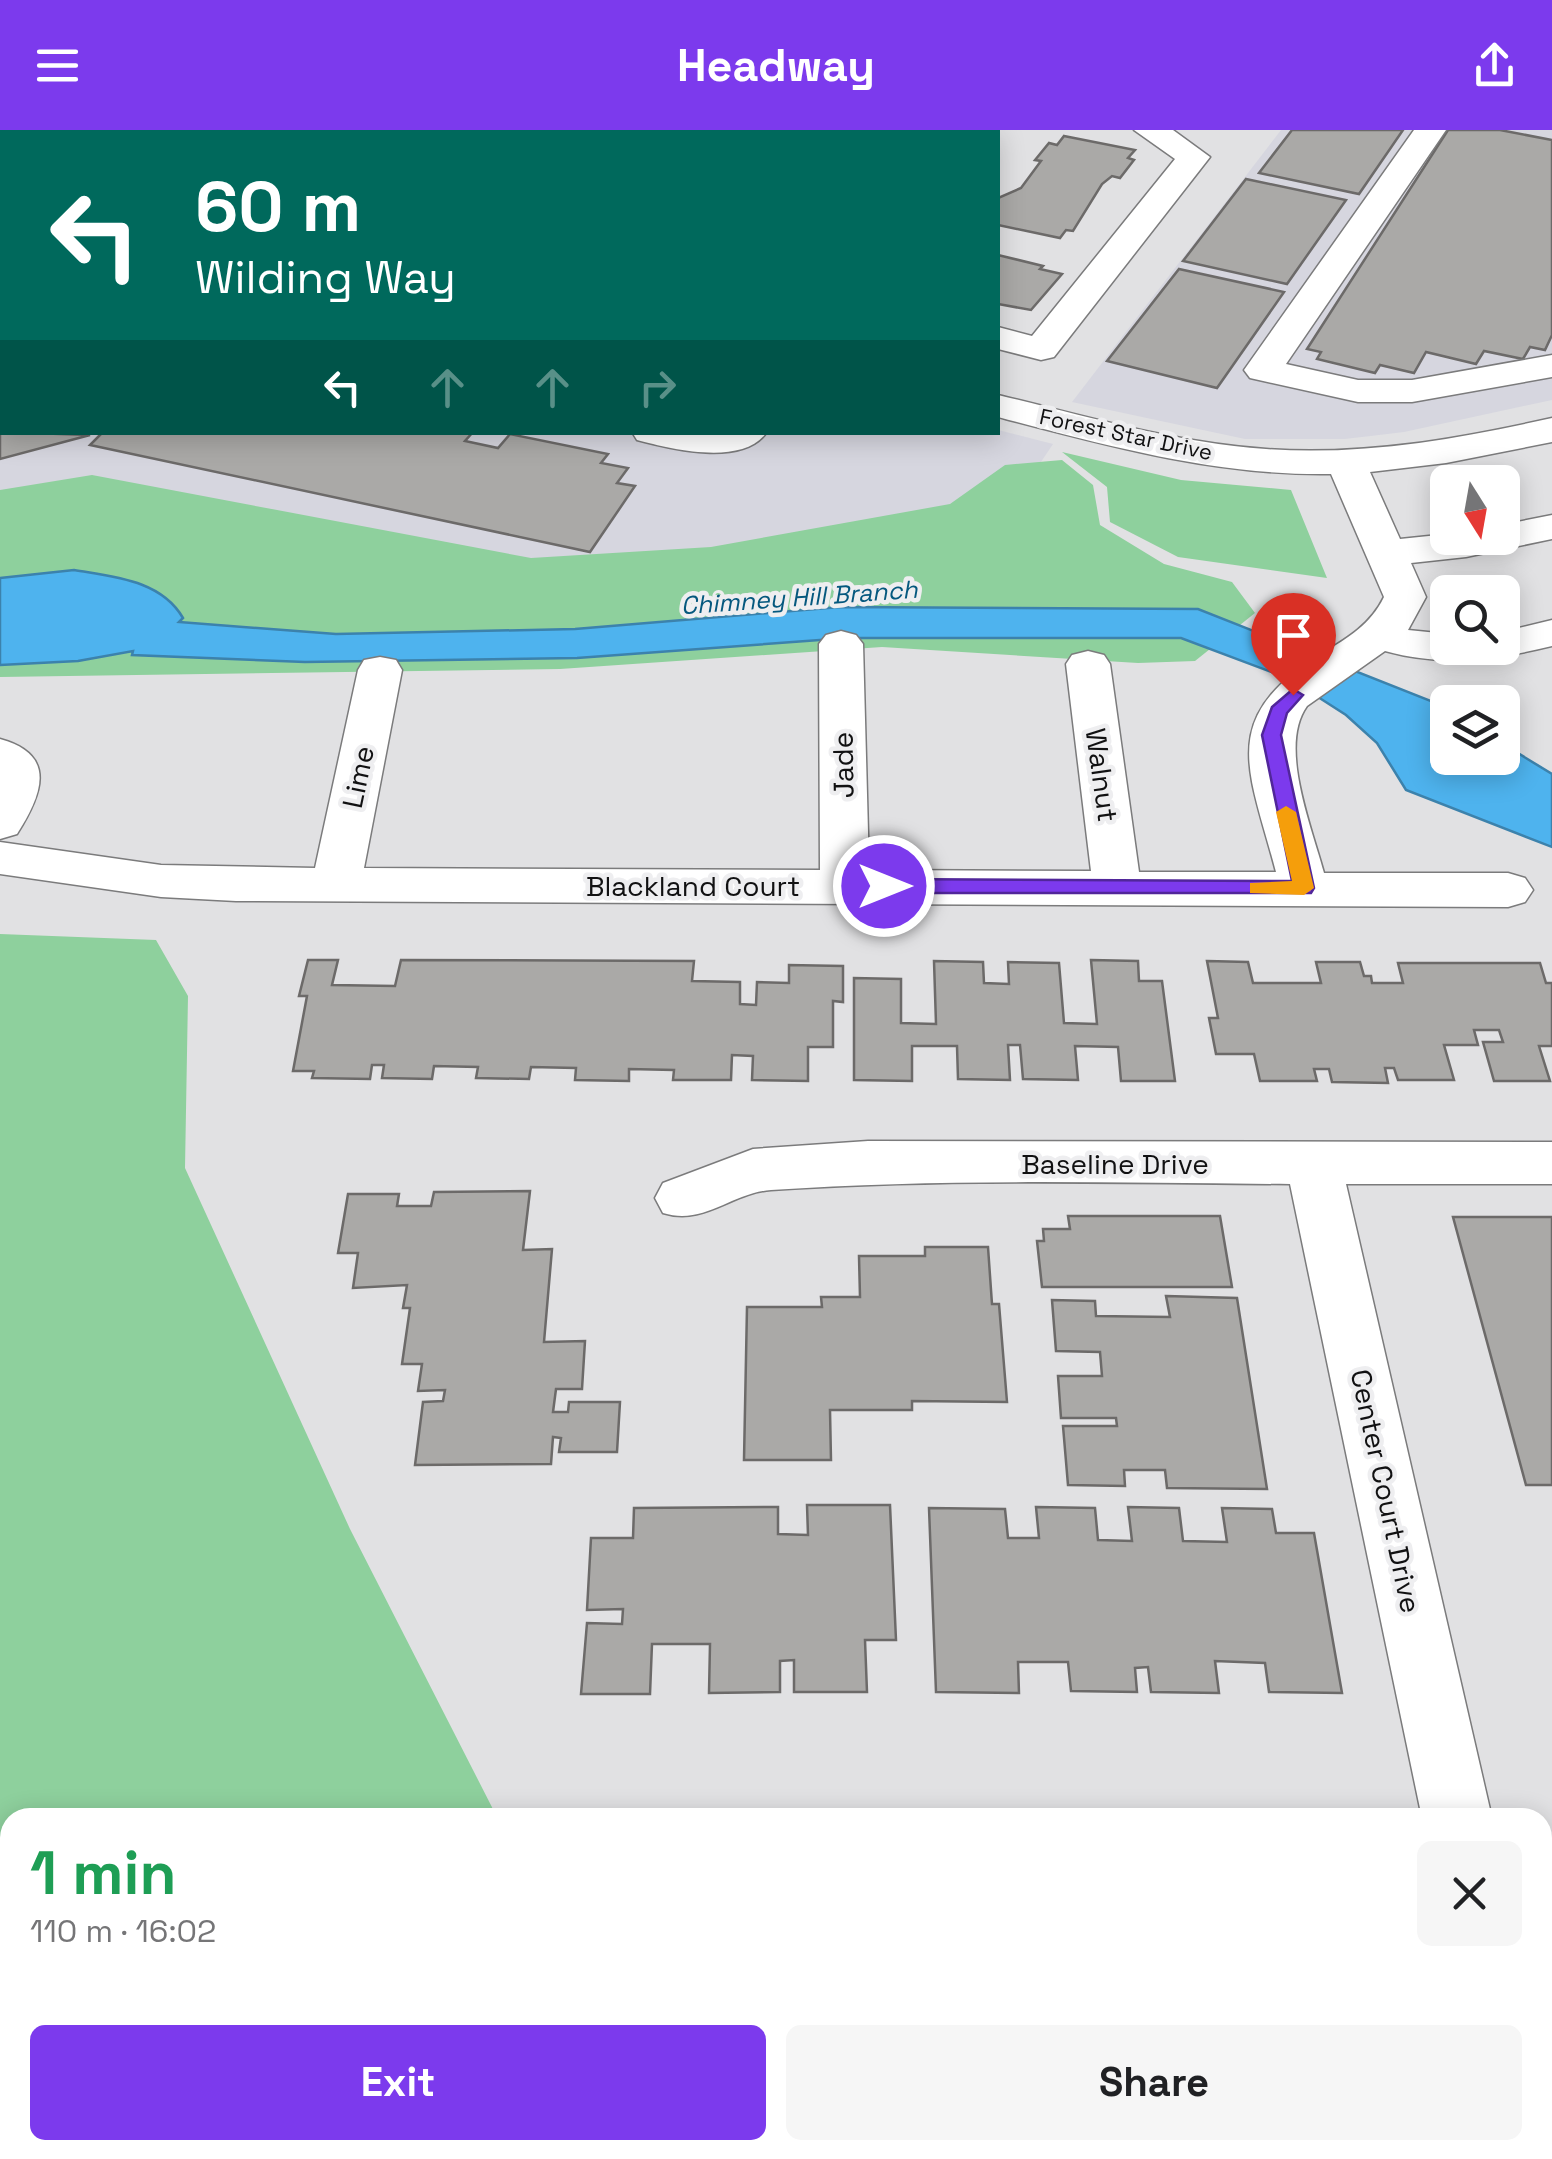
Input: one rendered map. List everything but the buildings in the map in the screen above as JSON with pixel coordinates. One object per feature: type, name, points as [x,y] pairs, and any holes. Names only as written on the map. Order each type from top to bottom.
[{"type":"street","points":[[1000,339],[1041,349],[1194,158],[1150,130]]},
{"type":"street","points":[[1430,130],[1263,370],[1358,390],[1412,391],[1552,366]]},
{"type":"street","name":"Forest Star Drive","points":[[1000,406],[1153,444],[1266,461],[1346,462],[1445,454],[1552,430]]},
{"type":"street","points":[[666,435],[707,443],[743,435]]},
{"type":"street","points":[[1304,888],[1272,735],[1278,712],[1293,695],[1369,642],[1402,610],[1405,597],[1346,462]]},
{"type":"street","points":[[1388,553],[1466,545],[1552,527]]},
{"type":"street","points":[[1520,641],[1552,634]]},
{"type":"street","points":[[1369,642],[1430,647]]},
{"type":"street","name":"Jade","points":[[841,644],[846,886]]},
{"type":"street","name":"Walnut","points":[[1088,664],[1117,887]]},
{"type":"street","name":"Lime","points":[[336,884],[380,670]]},
{"type":"street","points":[[0,754],[11,760],[19,774],[20,790],[0,823]]},
{"type":"street","name":"Blackland Court","points":[[0,858],[161,881],[1508,890]]},
{"type":"street","name":"Baseline Drive","points":[[683,1198],[753,1170],[868,1162],[1552,1163]]},
{"type":"street","name":"Center Court Drive","points":[[1314,1165],[1455,1808]]},
{"type":"shaded area","points":[[1281,130],[1552,130],[1552,400],[1404,432],[1345,439],[1245,439],[1072,402]]},
{"type":"shaded area","points":[[1000,431],[1053,444],[980,553],[0,587],[0,435],[1000,435]]},
{"type":"green space","points":[[1062,452],[1181,480],[1291,490],[1327,578],[1178,557],[1110,522],[1107,487]]},
{"type":"green space","points":[[1062,460],[1093,485],[1100,525],[1164,564],[1232,582],[1255,613],[1195,661],[1138,663],[882,647],[560,669],[0,677],[0,490],[92,475],[531,558],[711,547],[950,504],[1005,465]]},
{"type":"green space","points":[[0,934],[156,940],[188,996],[185,1168],[350,1529],[492,1808],[0,1808]]},
{"type":"water","points":[[74,570],[149,588],[174,605],[183,618],[179,622],[336,634],[575,629],[840,607],[1198,609],[1430,701],[1430,775],[1520,775],[1520,754],[1552,774],[1552,847],[1406,790],[1377,743],[1346,715],[1290,679],[1181,638],[847,638],[577,658],[305,662],[132,655],[133,651],[78,661],[0,665],[0,578]]},
{"type":"slow traffic","points":[[1257,888],[1304,888],[1286,812]]},
{"type":"route","points":[[884,886],[1304,888],[1272,735],[1278,712],[1293,695]]},
{"type":"water label","name":"Chimney Hill Branch","points":[[799,597]]}]
